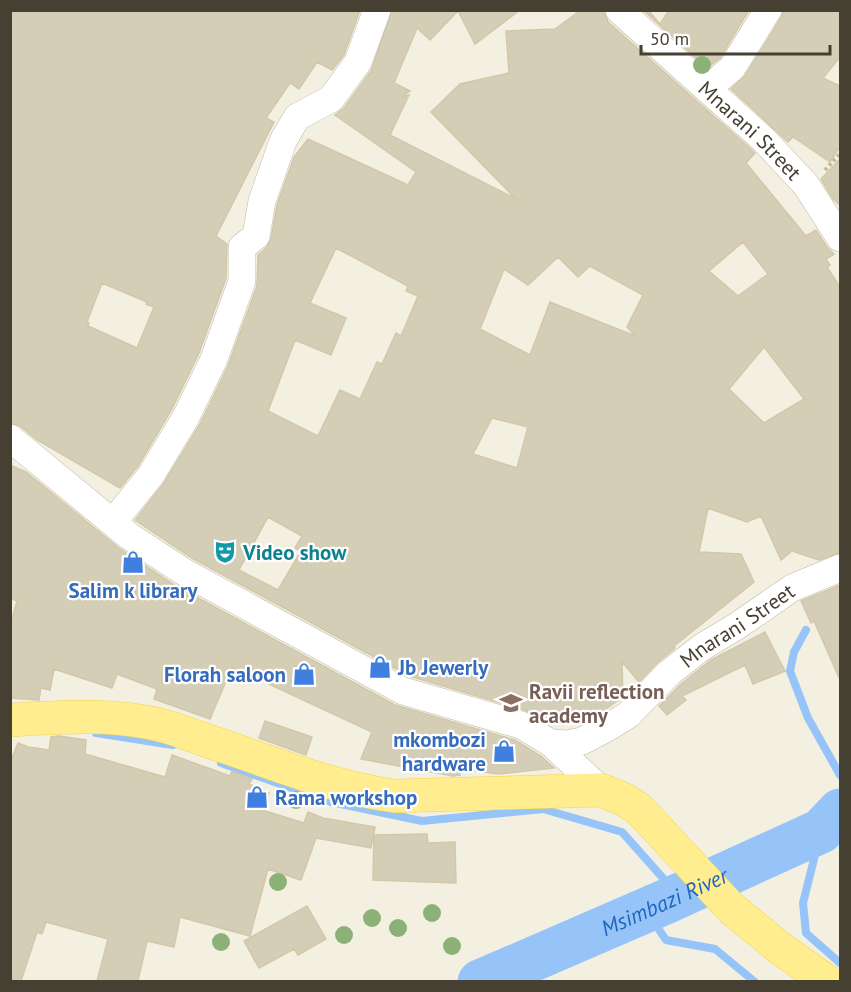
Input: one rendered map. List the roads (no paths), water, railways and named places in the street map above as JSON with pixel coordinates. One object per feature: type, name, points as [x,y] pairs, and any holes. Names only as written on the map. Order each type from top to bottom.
[{"type":"main road","points":[[10,720],[64,716],[108,717],[165,726],[333,783],[395,796],[602,790],[639,809],[731,908],[781,949],[828,981]]},
{"type":"street","points":[[113,522],[151,475],[186,417],[214,359],[242,281],[242,247],[256,236],[262,201],[284,141],[297,117],[331,99],[358,62],[377,10]]},
{"type":"street","name":"Mnarani Street","points":[[619,10],[764,140],[806,185],[840,238]]},
{"type":"street","points":[[708,88],[732,68],[768,10]]},
{"type":"street","points":[[10,438],[129,536],[205,584],[403,691],[521,725],[551,743],[602,790]]},
{"type":"street","name":"Mnarani Street","points":[[551,743],[568,744],[582,741],[607,728],[628,715],[669,673],[702,647],[792,588],[840,568]]},
{"type":"waterway","points":[[806,630],[794,652],[790,671],[808,718],[840,775]]},
{"type":"waterway","points":[[96,733],[173,745]]},
{"type":"waterway","points":[[221,763],[331,802],[422,821],[543,809],[622,832],[678,895]]},
{"type":"waterway","name":"Msimbazi River","points":[[480,982],[821,831],[840,811]]},
{"type":"waterway","points":[[821,831],[803,903],[806,933],[840,963]]},
{"type":"waterway","points":[[665,902],[651,918],[666,940],[715,949],[755,982]]},
{"type":"place","name":"Video show","points":[[225,552]]},
{"type":"place","name":"Salim k library","points":[[133,562]]},
{"type":"place","name":"Jb Jewerly","points":[[380,667]]},
{"type":"place","name":"Florah saloon","points":[[304,674]]},
{"type":"place","name":"Ravii reflection academy","points":[[511,703]]},
{"type":"place","name":"mkombozi hardware","points":[[504,751]]},
{"type":"place","name":"Rama workshop","points":[[257,797]]}]
